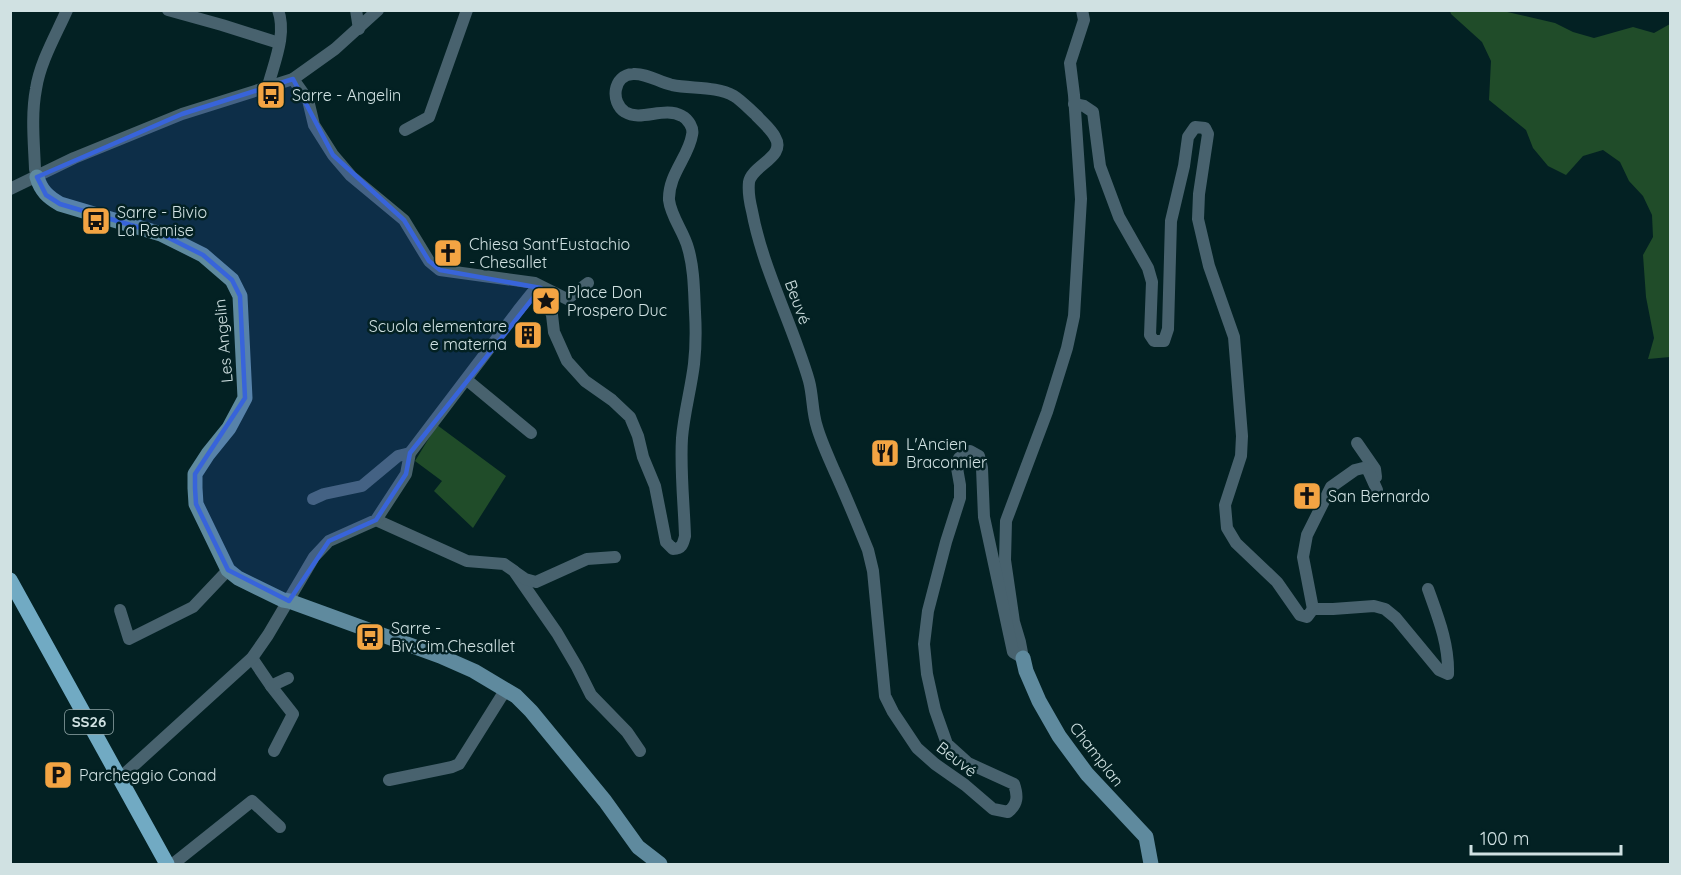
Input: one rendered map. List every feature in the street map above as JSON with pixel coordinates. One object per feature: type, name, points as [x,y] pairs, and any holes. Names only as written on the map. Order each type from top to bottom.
[{"type":"main road","name":"SS26","points":[[10,580],[167,864]]},
{"type":"street","points":[[37,177],[34,169],[33,114],[36,88],[40,72],[67,10]]},
{"type":"street","points":[[168,10],[279,43]]},
{"type":"street","points":[[268,86],[282,22],[278,10]]},
{"type":"street","points":[[356,10],[359,28]]},
{"type":"street","points":[[10,189],[74,158],[182,114],[293,78],[335,49],[378,10]]},
{"type":"street","points":[[405,130],[429,117],[468,10]]},
{"type":"street","points":[[1023,658],[1014,622],[1005,560],[1006,521],[1047,412],[1067,348],[1074,316],[1081,199],[1070,63],[1084,20],[1082,10]]},
{"type":"street","name":"Beuvé","points":[[541,288],[550,309],[554,332],[567,361],[585,381],[612,400],[630,417],[655,486],[666,542],[674,549],[682,547],[685,536],[682,442],[684,415],[694,367],[695,310],[691,259],[669,200],[670,188],[693,134],[689,122],[682,116],[671,113],[631,115],[623,111],[617,104],[615,92],[624,76],[636,74],[671,84],[716,90],[736,97],[776,137],[778,146],[773,156],[758,168],[749,181],[751,207],[759,243],[809,382],[817,428],[868,550],[873,571],[885,696],[917,748],[993,809],[1008,812],[1014,807],[1018,795],[1014,784],[968,764],[946,744],[927,674],[924,644],[928,611],[960,498],[957,468],[959,458],[970,451],[979,456],[982,468],[984,518],[1013,652],[1023,658]]},
{"type":"street","points":[[293,78],[308,100],[314,124],[333,155],[351,176],[404,220],[429,261],[440,270],[535,283],[567,299],[588,282]]},
{"type":"street","points":[[1074,104],[1084,106],[1094,112],[1100,166],[1119,217],[1148,268],[1152,282],[1150,334],[1154,341],[1164,340],[1168,329],[1171,220],[1188,138],[1195,127],[1205,128],[1208,135],[1198,219],[1209,266],[1234,337],[1242,436],[1241,456],[1225,505],[1227,528],[1236,543],[1277,582],[1300,615],[1307,616],[1313,609],[1374,606],[1385,609],[1396,618],[1439,670],[1448,674],[1448,659],[1441,625],[1428,590]]},
{"type":"street","name":"Les Angelin","points":[[37,177],[46,195],[60,204],[161,234],[203,255],[232,280],[240,296],[245,398],[229,428],[195,474],[196,504],[228,570]]},
{"type":"street","points":[[120,778],[252,658],[289,601],[314,556],[329,541],[376,520],[406,474],[410,453],[532,293],[541,288]]},
{"type":"street","points":[[467,380],[531,433]]},
{"type":"street","points":[[1313,609],[1303,557],[1307,535],[1331,487],[1355,470],[1363,468],[1368,470],[1377,490],[1375,468],[1357,443]]},
{"type":"street","points":[[313,499],[324,494],[362,486],[398,456],[410,453]]},
{"type":"street","points":[[376,520],[467,561],[504,564],[525,579],[536,582],[587,559],[615,556]]},
{"type":"street","points":[[120,610],[129,639],[193,607],[228,570],[238,578],[282,600],[440,656],[474,671],[516,696],[531,711],[605,801],[638,847],[660,864]]},
{"type":"street","points":[[514,571],[556,633],[591,695],[627,732],[640,751]]},
{"type":"street","points":[[252,658],[292,714],[274,751]]},
{"type":"street","name":"Champlan","points":[[1023,658],[1039,701],[1059,736],[1087,774],[1146,837],[1150,864]]},
{"type":"street","points":[[271,686],[288,678]]},
{"type":"street","points":[[388,780],[459,764],[482,725],[507,690]]},
{"type":"street","points":[[173,864],[252,801],[280,827]]},
{"type":"highlighted area","points":[[293,79],[333,155],[404,220],[429,261],[440,270],[541,288],[410,453],[406,474],[376,520],[329,541],[289,601],[228,570],[196,504],[195,474],[245,398],[240,296],[232,280],[203,255],[161,234],[60,204],[46,195],[37,177],[182,114]]},
{"type":"green space","points":[[1450,11],[1503,11],[1555,23],[1573,32],[1594,38],[1633,27],[1654,33],[1670,24],[1670,357],[1648,359],[1654,338],[1646,297],[1643,255],[1653,237],[1652,215],[1643,196],[1629,181],[1620,162],[1603,150],[1583,156],[1566,175],[1548,166],[1533,148],[1526,130],[1489,100],[1491,61],[1482,42]]},
{"type":"green space","points":[[437,425],[506,476],[473,528],[434,491],[442,481],[415,461]]},
{"type":"place","name":"Sarre - Angelin","points":[[271,95]]},
{"type":"place","name":"Sarre - Bivio La Remise","points":[[96,221]]},
{"type":"place","name":"Chiesa Sant'Eustachio - Chesallet","points":[[448,253]]},
{"type":"place","name":"Place Don Prospero Duc","points":[[546,301]]},
{"type":"place","name":"Scuola elementare e materna","points":[[528,335]]},
{"type":"place","name":"L'Ancien Braconnier","points":[[885,453]]},
{"type":"place","name":"San Bernardo","points":[[1307,496]]},
{"type":"place","name":"Sarre - Biv.Cim.Chesallet","points":[[370,637]]},
{"type":"place","name":"Parcheggio Conad","points":[[58,775]]}]
